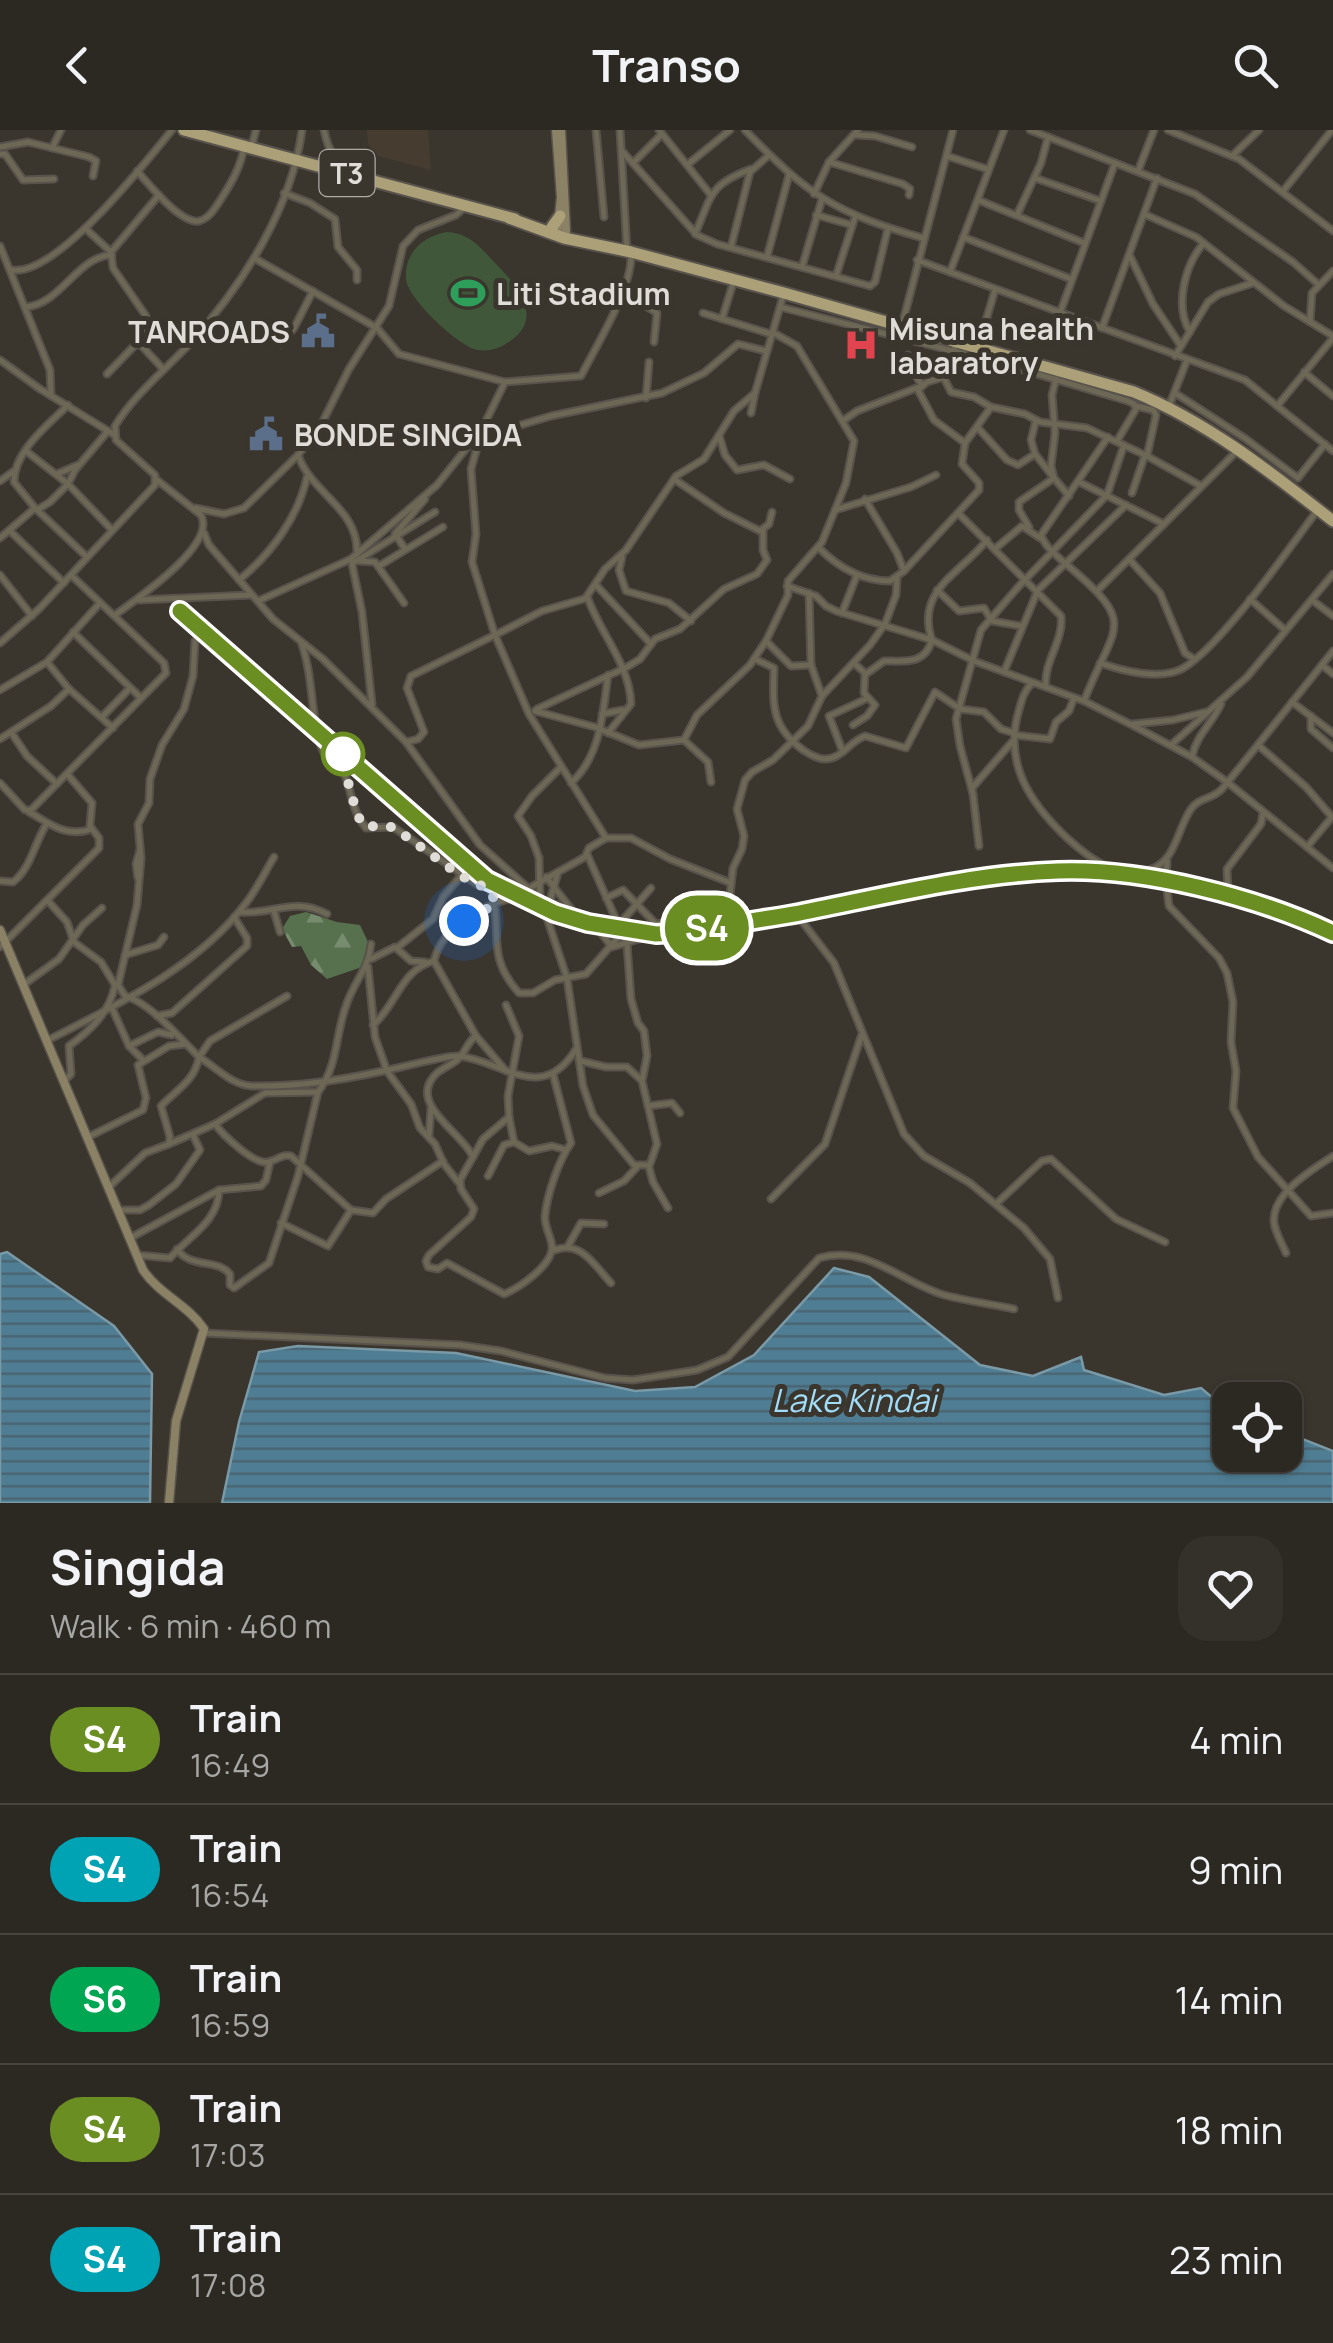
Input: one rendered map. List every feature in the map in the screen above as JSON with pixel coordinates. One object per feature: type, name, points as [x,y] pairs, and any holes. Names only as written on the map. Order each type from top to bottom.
[{"type":"highway","name":"T3","points":[[184,130],[465,207],[559,228],[624,250],[902,325],[955,346],[978,347],[1095,378],[1170,406],[1294,484],[1333,521]]},
{"type":"main road","points":[[558,130],[559,228]]},
{"type":"main road","points":[[558,130],[559,228]]},
{"type":"main road","points":[[0,930],[3,945],[149,1279],[194,1317],[204,1333],[176,1422],[169,1503]]},
{"type":"street","points":[[52,148],[61,130]]},
{"type":"street","points":[[12,270],[19,272],[35,265],[86,229],[172,130]]},
{"type":"street","points":[[137,171],[182,216],[204,220],[234,178],[256,130]]},
{"type":"street","points":[[0,538],[68,484],[79,465],[209,322],[254,258],[297,159],[302,130]]},
{"type":"street","points":[[324,130],[329,150],[338,160],[358,162]]},
{"type":"street","points":[[596,130],[604,217]]},
{"type":"street","points":[[254,258],[377,328],[399,354],[504,382],[581,376],[632,266],[624,250],[620,130]]},
{"type":"street","points":[[687,165],[730,130]]},
{"type":"street","points":[[745,130],[789,175],[853,221]]},
{"type":"street","points":[[902,325],[953,130]]},
{"type":"street","points":[[950,272],[1004,130]]},
{"type":"street","points":[[1030,130],[1195,194],[1223,210],[1319,285]]},
{"type":"street","points":[[1138,171],[1154,130]]},
{"type":"street","points":[[1168,130],[1232,156],[1284,191],[1333,232]]},
{"type":"street","points":[[1284,191],[1332,130]]},
{"type":"street","points":[[1232,156],[1257,131]]},
{"type":"street","points":[[633,163],[660,132],[710,194]]},
{"type":"street","points":[[814,194],[829,162],[856,132],[912,148]]},
{"type":"street","points":[[1017,215],[1035,178],[1048,136]]},
{"type":"street","points":[[0,150],[28,142],[96,160],[93,176]]},
{"type":"street","points":[[0,150],[25,181],[54,179]]},
{"type":"street","points":[[622,150],[695,234],[731,247],[873,285],[888,228]]},
{"type":"street","points":[[695,234],[710,194],[770,156]]},
{"type":"street","points":[[947,156],[988,170]]},
{"type":"street","points":[[829,162],[903,184],[910,189],[909,195]]},
{"type":"street","points":[[1060,313],[1115,163]]},
{"type":"street","points":[[731,247],[752,168]]},
{"type":"street","points":[[767,257],[789,175]]},
{"type":"street","points":[[1035,178],[1100,201]]},
{"type":"street","points":[[1102,328],[1158,178]]},
{"type":"street","points":[[284,193],[334,219],[337,245],[357,270],[357,280]]},
{"type":"street","points":[[107,374],[140,340],[146,316],[112,268],[112,254],[160,195]]},
{"type":"street","points":[[802,267],[822,199]]},
{"type":"street","points":[[978,200],[1084,242]]},
{"type":"street","points":[[195,508],[224,514],[244,508],[298,456],[326,416],[349,369],[394,296],[396,265],[411,236],[465,207]]},
{"type":"street","points":[[1144,214],[1204,243],[1333,337],[1278,405]]},
{"type":"street","points":[[816,215],[923,238]]},
{"type":"street","points":[[836,276],[853,221]]},
{"type":"street","points":[[86,229],[112,254]]},
{"type":"street","points":[[962,238],[1071,279]]},
{"type":"street","points":[[1190,332],[1183,310],[1189,262],[1204,243]]},
{"type":"street","points":[[0,246],[50,370],[52,396]]},
{"type":"street","points":[[1130,253],[1154,304],[1181,346]]},
{"type":"street","points":[[25,306],[43,304],[91,264],[112,254]]},
{"type":"street","points":[[917,260],[1245,380],[1333,451]]},
{"type":"street","points":[[1310,322],[1311,295],[1333,271]]},
{"type":"street","points":[[722,319],[734,280]]},
{"type":"street","points":[[1175,356],[1214,297],[1254,283]]},
{"type":"street","points":[[978,347],[996,290]]},
{"type":"street","points":[[281,344],[314,291]]},
{"type":"street","points":[[622,291],[657,313],[654,342]]},
{"type":"street","points":[[751,413],[784,293]]},
{"type":"street","points":[[780,307],[955,346],[1153,410],[1156,415],[1146,456],[1132,494]]},
{"type":"street","points":[[684,740],[700,712],[755,659],[788,596],[787,586],[819,548],[847,478],[854,441],[797,346],[772,333],[704,313]]},
{"type":"street","points":[[140,340],[164,370]]},
{"type":"street","points":[[480,437],[550,416],[646,398],[704,373],[738,344],[766,351]]},
{"type":"street","points":[[955,346],[944,377],[949,391],[1036,420],[1087,428],[1201,486]]},
{"type":"street","points":[[908,355],[909,366],[920,386],[918,394],[929,414],[965,443]]},
{"type":"street","points":[[0,360],[111,432],[157,480],[195,508],[205,520],[207,542],[238,580],[273,618],[406,742],[480,845],[521,894],[599,930],[621,934],[684,934],[801,920],[834,962],[899,1126],[924,1156],[996,1204],[1046,1253],[1058,1298]]},
{"type":"street","points":[[1170,406],[1186,360]]},
{"type":"street","points":[[646,398],[649,362]]},
{"type":"street","points":[[1304,372],[1333,396]]},
{"type":"street","points":[[843,420],[944,377]]},
{"type":"street","points":[[1054,478],[1050,459],[1056,379]]},
{"type":"street","points":[[504,382],[483,428],[471,469],[476,534],[472,562],[495,635],[532,712],[606,838]]},
{"type":"street","points":[[406,742],[418,739],[424,732],[407,688],[411,676],[532,615],[587,598],[608,566],[623,554],[674,479],[702,461],[734,411],[755,393]]},
{"type":"street","points":[[1175,393],[1246,439],[1294,484],[1325,444]]},
{"type":"street","points":[[0,481],[14,471],[26,451],[68,406]]},
{"type":"street","points":[[978,846],[972,788],[956,719],[980,630],[1108,495],[1120,443],[1136,406]]},
{"type":"street","points":[[606,898],[623,890],[652,922],[661,924],[711,915],[725,902],[744,842],[737,810],[745,780],[773,760],[812,721],[822,696],[855,664],[885,624],[898,578],[980,488],[962,464],[965,443],[991,407]]},
{"type":"street","points":[[1036,420],[1031,440],[1034,454],[1069,496]]},
{"type":"street","points":[[395,534],[483,428]]},
{"type":"street","points":[[978,428],[1013,464],[1034,454]]},
{"type":"street","points":[[718,435],[725,455],[737,470],[764,465],[790,479]]},
{"type":"street","points":[[1042,540],[1046,526],[1108,437]]},
{"type":"street","points":[[1098,591],[1239,448]]},
{"type":"street","points":[[26,451],[68,484],[112,530]]},
{"type":"street","points":[[298,456],[307,477],[350,521],[357,552],[354,561],[372,708]]},
{"type":"street","points":[[57,474],[79,465]]},
{"type":"street","points":[[14,471],[16,485],[36,509],[88,557]]},
{"type":"street","points":[[836,510],[936,475]]},
{"type":"street","points":[[238,580],[260,562],[300,506],[307,477]]},
{"type":"street","points":[[1054,478],[1019,502],[1019,510],[1029,528],[1052,552],[1098,591],[1116,621],[1111,642],[1084,701]]},
{"type":"street","points":[[674,479],[724,513],[763,531]]},
{"type":"street","points":[[0,643],[32,616],[157,480]]},
{"type":"street","points":[[1079,482],[1164,524]]},
{"type":"street","points":[[357,552],[429,492]]},
{"type":"street","points":[[865,499],[904,571]]},
{"type":"street","points":[[1004,672],[1038,590],[1126,505]]},
{"type":"street","points":[[1100,663],[1157,674],[1177,670],[1195,659],[1250,599],[1318,509]]},
{"type":"street","points":[[258,600],[354,561],[434,512]]},
{"type":"street","points":[[532,712],[638,661],[658,637],[673,634],[691,621],[724,588],[764,568],[768,560],[763,550],[763,531],[772,512]]},
{"type":"street","points":[[958,513],[1058,612],[1062,621],[1045,676],[1046,687]]},
{"type":"street","points":[[379,566],[442,527]]},
{"type":"street","points":[[996,548],[1020,527],[1029,528]]},
{"type":"street","points":[[10,530],[64,582]]},
{"type":"street","points":[[115,615],[178,564],[204,533]]},
{"type":"street","points":[[395,534],[406,550]]},
{"type":"street","points":[[864,674],[884,661],[904,663],[920,658],[930,649],[927,618],[931,599],[987,540]]},
{"type":"street","points":[[819,548],[840,566],[858,574],[884,582],[898,578]]},
{"type":"street","points":[[623,554],[619,570],[626,590],[669,604],[691,621]]},
{"type":"street","points":[[1130,559],[1155,586],[1185,652],[1195,659]]},
{"type":"street","points":[[354,561],[372,560],[404,603]]},
{"type":"street","points":[[842,613],[858,574]]},
{"type":"street","points":[[1171,746],[1222,701],[1333,574]]},
{"type":"street","points":[[29,812],[166,674],[166,668],[71,575]]},
{"type":"street","points":[[0,576],[3,585],[32,616]]},
{"type":"street","points":[[596,585],[651,644]]},
{"type":"street","points":[[787,586],[809,593],[842,613],[932,640],[1132,724],[1192,757],[1227,782],[1333,868]]},
{"type":"street","points":[[937,590],[959,611],[984,608],[990,619],[1022,626]]},
{"type":"street","points":[[809,593],[811,666],[822,696]]},
{"type":"street","points":[[135,600],[251,595]]},
{"type":"street","points":[[587,598],[622,668],[631,700],[608,733]]},
{"type":"street","points":[[1250,599],[1285,630]]},
{"type":"street","points":[[1312,600],[1333,616]]},
{"type":"street","points":[[0,690],[47,662],[100,603]]},
{"type":"street","points":[[73,632],[140,698]]},
{"type":"street","points":[[195,641],[193,676],[184,709],[162,745],[150,779],[149,803],[138,824],[137,905],[118,985],[129,997],[141,1000],[198,1057],[233,1080],[250,1086],[326,1081],[462,1057],[509,1072],[545,1077],[553,1074],[576,1049]]},
{"type":"street","points":[[766,641],[791,666],[811,666]]},
{"type":"street","points":[[301,642],[308,661],[321,746],[344,772],[356,814],[366,828],[393,827],[461,876],[490,890],[521,894],[548,906],[620,922]]},
{"type":"street","points":[[1333,651],[1227,782],[1213,797],[1192,807],[1168,857],[1166,882],[1169,906],[1219,958],[1227,973],[1236,1071],[1233,1108],[1258,1157],[1311,1216],[1333,1213]]},
{"type":"street","points":[[755,659],[774,668],[770,686],[776,702],[776,721],[791,740],[820,758],[843,752],[865,736],[906,748],[934,692],[960,709],[984,712],[1012,739],[1023,783],[1038,809],[1097,862],[1139,872],[1156,867],[1168,857]]},
{"type":"street","points":[[47,662],[69,689],[113,728]]},
{"type":"street","points":[[853,725],[872,711],[875,703],[864,693],[864,674],[855,664]]},
{"type":"street","points":[[1322,666],[1333,674]]},
{"type":"street","points":[[571,783],[586,768],[600,730],[608,675]]},
{"type":"street","points":[[972,788],[1012,739],[1025,690],[1045,676]]},
{"type":"street","points":[[1018,678],[1025,690]]},
{"type":"street","points":[[102,717],[130,688]]},
{"type":"street","points":[[0,739],[51,706],[69,689]]},
{"type":"street","points":[[843,752],[829,716],[868,698]]},
{"type":"street","points":[[1001,729],[1012,739],[1050,739],[1074,698]]},
{"type":"street","points":[[1196,737],[1209,725],[1222,701]]},
{"type":"street","points":[[1292,702],[1333,733]]},
{"type":"street","points":[[611,710],[614,721]]},
{"type":"street","points":[[602,714],[623,710]]},
{"type":"street","points":[[532,712],[639,745],[684,740],[708,762],[712,782]]},
{"type":"street","points":[[1132,724],[1206,714]]},
{"type":"street","points":[[1192,757],[1206,714]]},
{"type":"street","points":[[1311,716],[1311,729],[1333,748]]},
{"type":"street","points":[[11,732],[27,756],[57,784]]},
{"type":"street","points":[[1258,746],[1306,787],[1332,816],[1307,847]]},
{"type":"street","points":[[540,901],[544,878],[537,849],[518,816],[561,767]]},
{"type":"street","points":[[3,945],[96,853],[99,838],[92,829],[92,803],[68,775]]},
{"type":"street","points":[[0,783],[46,825],[70,832],[92,829]]},
{"type":"street","points":[[1228,892],[1226,871],[1262,824],[1263,813]]},
{"type":"street","points":[[0,881],[13,882],[24,872],[46,825]]},
{"type":"street","points":[[373,1025],[386,1013],[407,976],[431,962],[454,928],[521,894],[606,838],[631,838],[670,859],[733,884]]},
{"type":"street","points":[[587,854],[627,944],[631,1000],[644,1031],[647,1056],[642,1081],[657,1144],[649,1164],[653,1182],[668,1208]]},
{"type":"street","points":[[47,1041],[112,1008],[197,952],[236,914],[274,857]]},
{"type":"street","points":[[558,872],[548,906],[567,978],[583,1086],[593,1115],[637,1167]]},
{"type":"street","points":[[177,1249],[191,1260],[222,1266],[230,1274],[230,1285],[234,1288],[268,1265],[301,1164],[318,1092],[335,1060],[346,1004],[368,962],[398,947],[435,917],[443,896],[461,876]]},
{"type":"street","points":[[544,878],[574,912]]},
{"type":"street","points":[[620,922],[650,888]]},
{"type":"street","points":[[490,890],[496,904],[496,954],[516,990],[533,993],[549,983],[586,974],[621,934]]},
{"type":"street","points":[[702,895],[711,915]]},
{"type":"street","points":[[48,901],[67,922],[72,940],[101,962],[115,984],[104,1012],[92,1028],[69,1046],[71,1074],[64,1081]]},
{"type":"street","points":[[236,914],[304,904],[327,914]]},
{"type":"street","points":[[23,985],[59,959],[83,925],[102,908]]},
{"type":"street","points":[[274,911],[280,932]]},
{"type":"street","points":[[158,1016],[169,1015],[248,946],[236,914]]},
{"type":"street","points":[[599,930],[612,948]]},
{"type":"street","points":[[612,948],[648,935]]},
{"type":"street","points":[[125,955],[158,944],[164,938]]},
{"type":"street","points":[[371,944],[368,962],[373,1025],[387,1071],[411,1104],[420,1128],[473,1205],[470,1220],[429,1255],[428,1266],[435,1270],[447,1264],[504,1294],[550,1256],[552,1246],[544,1218],[558,1161],[570,1138],[553,1074]]},
{"type":"street","points":[[398,947],[410,962],[431,962]]},
{"type":"street","points":[[431,962],[476,1036],[509,1072]]},
{"type":"street","points":[[168,1144],[170,1137],[161,1106],[186,1084],[210,1041],[287,996]]},
{"type":"street","points":[[506,1005],[519,1036],[509,1072],[509,1116],[514,1142],[527,1151],[552,1146],[566,1150]]},
{"type":"street","points":[[112,1008],[129,1046],[143,1060]]},
{"type":"street","points":[[129,1046],[161,1032],[179,1038]]},
{"type":"street","points":[[771,1199],[824,1144],[862,1034]]},
{"type":"street","points":[[430,1138],[431,1108],[427,1095],[434,1076],[462,1057],[468,1042],[476,1036]]},
{"type":"street","points":[[88,1137],[143,1110],[146,1098],[137,1070],[143,1060],[174,1044],[186,1044]]},
{"type":"street","points":[[581,1061],[606,1068],[627,1067],[642,1081]]},
{"type":"street","points":[[109,1187],[145,1153],[216,1124],[265,1093],[318,1092]]},
{"type":"street","points":[[648,1106],[672,1103],[680,1113]]},
{"type":"street","points":[[431,1108],[465,1142],[472,1157]]},
{"type":"street","points":[[459,1183],[486,1135],[509,1116]]},
{"type":"street","points":[[216,1124],[226,1138],[258,1161],[270,1162],[287,1154],[351,1210],[373,1212],[443,1161]]},
{"type":"street","points":[[118,1210],[144,1208],[176,1184],[200,1150],[193,1135]]},
{"type":"street","points":[[488,1176],[504,1145],[514,1142]]},
{"type":"street","points":[[1286,1253],[1274,1220],[1276,1206],[1287,1190],[1333,1156]]},
{"type":"street","points":[[996,1204],[1042,1160],[1051,1159],[1116,1219],[1165,1242]]},
{"type":"street","points":[[130,1238],[219,1190],[262,1186],[270,1162]]},
{"type":"street","points":[[599,1194],[624,1181],[637,1167],[649,1164]]},
{"type":"street","points":[[137,1255],[168,1259],[211,1218],[219,1190]]},
{"type":"street","points":[[281,1223],[328,1246],[351,1210]]},
{"type":"street","points":[[568,1246],[581,1224],[604,1224]]},
{"type":"street","points":[[552,1246],[556,1250],[568,1246],[583,1252],[611,1282]]},
{"type":"street","points":[[204,1333],[460,1345],[501,1351],[605,1378],[633,1380],[697,1370],[728,1356],[819,1258],[836,1253],[866,1258],[942,1294],[1014,1309]]},
{"type":"shaded area","points":[[367,130],[428,130],[431,170],[378,156],[368,144]]},
{"type":"green space","name":"Liti Stadium","points":[[447,232],[475,243],[521,295],[527,316],[524,326],[501,347],[482,350],[466,345],[434,319],[408,287],[406,269],[412,253],[431,237]]},
{"type":"green space","points":[[306,912],[360,925],[369,944],[362,967],[327,979],[311,965],[301,946],[292,947],[282,929],[290,916]]},
{"type":"water","points":[[7,1252],[114,1326],[152,1374],[150,1503],[0,1503],[0,1254]]},
{"type":"water","name":"Lake Kindai","points":[[834,1268],[869,1277],[980,1365],[1033,1376],[1081,1357],[1084,1370],[1164,1395],[1201,1388],[1212,1397],[1212,1472],[1302,1472],[1302,1439],[1333,1451],[1333,1503],[222,1503],[259,1352],[298,1346],[456,1353],[635,1391],[695,1387],[754,1355]]},
{"type":"railway","points":[[179,611],[487,879],[555,913],[588,923],[655,934],[691,932],[920,886],[1059,871],[1127,875],[1199,888],[1270,908],[1333,933]]},
{"type":"train","name":"S4","points":[[180,611],[487,880],[555,913],[588,923],[656,934],[696,932],[953,882],[1062,871],[1144,878],[1195,888],[1308,921],[1333,933]]},
{"type":"place","name":"Liti Stadium","points":[[468,293]]},
{"type":"place","name":"TANROADS","points":[[318,331]]},
{"type":"place","name":"Misuna health labaratory","points":[[861,345]]},
{"type":"place","name":"BONDE SINGIDA","points":[[266,434]]},
{"type":"route","points":[[343,754],[336,764],[344,772],[356,814],[366,828],[393,827],[461,876],[490,890],[496,904],[464,921]]}]
